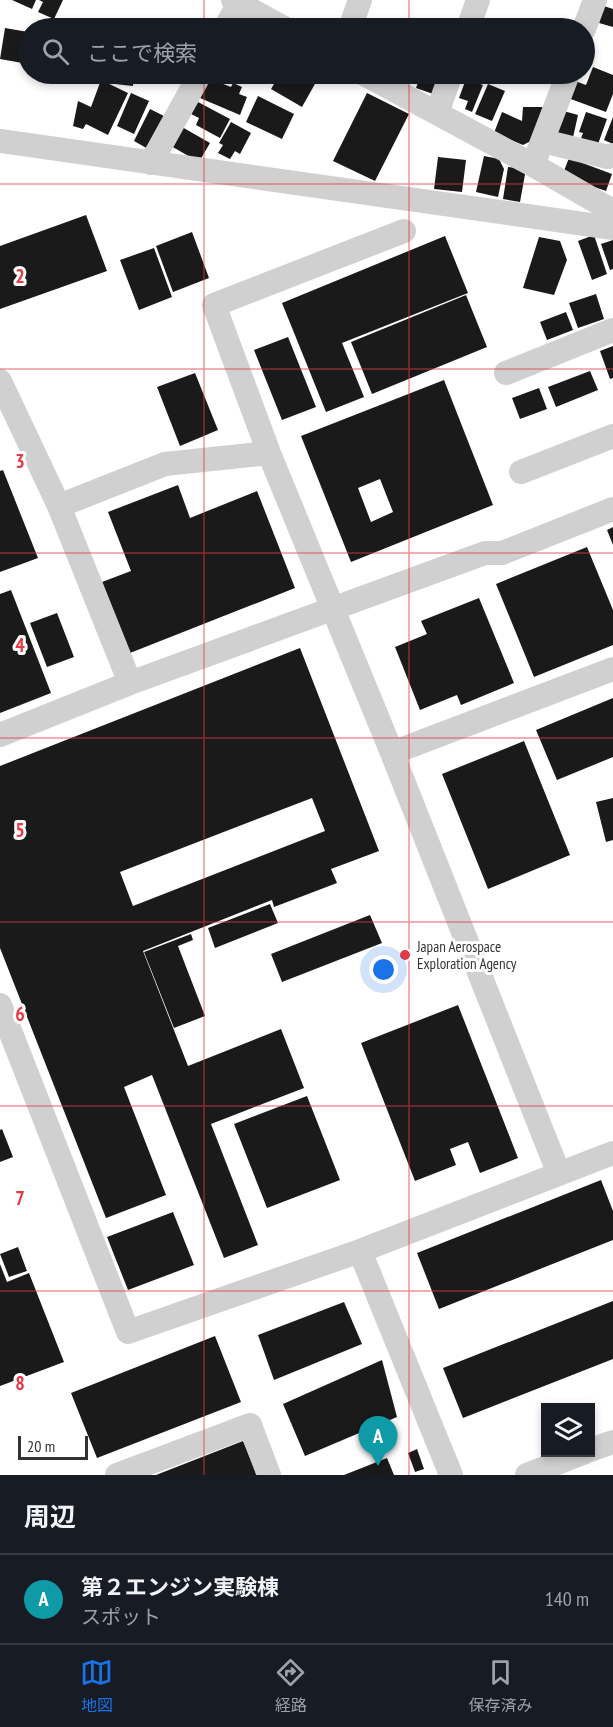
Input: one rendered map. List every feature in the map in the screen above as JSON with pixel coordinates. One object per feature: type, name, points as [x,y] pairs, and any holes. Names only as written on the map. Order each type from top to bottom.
[{"type":"street","points":[[354,18],[360,0]]},
{"type":"street","points":[[472,18],[478,0]]},
{"type":"street","points":[[589,18],[595,0]]},
{"type":"street","points":[[230,18],[238,1],[267,18]]},
{"type":"street","points":[[151,163],[194,84]]},
{"type":"street","points":[[383,84],[613,211]]},
{"type":"street","points":[[437,113],[447,84]]},
{"type":"street","points":[[533,165],[564,84]]},
{"type":"street","points":[[0,141],[613,228]]},
{"type":"street","points":[[543,141],[608,157],[613,155]]},
{"type":"street","points":[[404,231],[214,305],[269,453],[392,753],[559,1174]]},
{"type":"street","points":[[506,373],[613,330]]},
{"type":"street","points":[[0,381],[59,506],[130,683]]},
{"type":"street","points":[[521,472],[613,436]]},
{"type":"street","points":[[59,506],[165,464],[269,453]]},
{"type":"street","points":[[0,735],[130,683],[485,553],[502,553],[613,509]]},
{"type":"street","points":[[392,753],[613,669]]},
{"type":"street","points":[[2,1017],[128,1332],[360,1251],[613,1154]]},
{"type":"street","points":[[360,1251],[451,1475]]},
{"type":"street","points":[[117,1475],[250,1425],[269,1475]]},
{"type":"street","points":[[595,1449],[613,1442]]},
{"type":"street","points":[[527,1475],[572,1457]]},
{"type":"building","points":[[12,0],[36,0],[32,9]]},
{"type":"building","points":[[39,0],[63,0],[54,18],[38,12],[43,2]]},
{"type":"building","points":[[604,6],[613,9],[613,27],[599,23]]},
{"type":"building","points":[[5,28],[18,30],[18,62],[0,59]]},
{"type":"building","points":[[595,68],[613,75],[613,94],[606,112],[568,98],[574,84],[595,84]]},
{"type":"building","points":[[100,84],[109,84],[128,93],[108,135],[86,124],[83,129],[73,126],[78,101],[91,107]]},
{"type":"building","points":[[206,84],[223,84],[231,87],[235,84],[242,87],[239,94],[247,97],[240,115],[200,98]]},
{"type":"building","points":[[274,84],[315,84],[302,107],[271,89]]},
{"type":"building","points":[[417,84],[441,84],[436,95],[416,88]]},
{"type":"building","points":[[464,84],[483,85],[472,112],[465,109],[468,101],[459,98]]},
{"type":"building","points":[[488,84],[505,91],[492,121],[475,114]]},
{"type":"building","points":[[131,93],[149,101],[134,134],[117,126]]},
{"type":"building","points":[[367,93],[409,114],[375,181],[333,161]]},
{"type":"building","points":[[258,96],[294,114],[282,139],[246,122]]},
{"type":"building","points":[[198,102],[230,119],[220,138],[196,125],[199,118],[191,114]]},
{"type":"building","points":[[523,107],[543,107],[535,139],[523,145],[494,133],[502,112],[522,121]]},
{"type":"building","points":[[150,109],[164,116],[150,150],[134,141]]},
{"type":"building","points":[[560,110],[578,115],[572,142],[553,138]]},
{"type":"building","points":[[586,112],[607,119],[597,147],[580,141],[583,133],[579,132]]},
{"type":"building","points":[[613,117],[613,144],[604,140]]},
{"type":"building","points":[[231,122],[251,133],[240,154],[235,151],[230,159],[218,153],[223,145],[219,143]]},
{"type":"building","points":[[182,127],[210,143],[199,162],[171,146]]},
{"type":"building","points":[[484,156],[499,159],[504,169],[498,197],[476,192]]},
{"type":"building","points":[[438,157],[466,160],[462,192],[434,189]]},
{"type":"building","points":[[569,158],[612,174],[606,191],[562,176]]},
{"type":"building","points":[[508,167],[526,169],[520,202],[503,199]]},
{"type":"building","points":[[86,215],[107,271],[0,309],[0,246]]},
{"type":"building","points":[[192,232],[209,278],[173,292],[156,246]]},
{"type":"building","points":[[594,235],[607,274],[592,280],[578,241]]},
{"type":"building","points":[[445,236],[468,293],[342,343],[364,397],[326,412],[282,303]]},
{"type":"building","points":[[539,237],[560,241],[567,260],[554,295],[523,288]]},
{"type":"building","points":[[613,240],[613,269],[610,270],[601,244]]},
{"type":"building","points":[[154,248],[172,297],[139,310],[120,260]]},
{"type":"building","points":[[596,294],[604,319],[578,328],[569,303]]},
{"type":"building","points":[[466,295],[487,347],[372,394],[351,342]]},
{"type":"building","points":[[566,312],[573,330],[547,340],[540,322]]},
{"type":"building","points":[[288,337],[316,407],[282,420],[254,350]]},
{"type":"building","points":[[613,346],[613,378],[610,379],[600,351]]},
{"type":"building","points":[[590,371],[598,390],[556,407],[548,387]]},
{"type":"building","points":[[195,373],[218,430],[180,446],[157,387]]},
{"type":"building","points":[[444,380],[493,505],[351,562],[301,436]],"holes":[[[380,479],[393,512],[371,522],[358,488]]]},
{"type":"building","points":[[539,388],[547,409],[520,419],[512,398]]},
{"type":"building","points":[[3,470],[38,558],[0,572],[0,471]]},
{"type":"building","points":[[178,485],[190,518],[257,491],[295,588],[130,653],[102,582],[131,571],[108,512]]},
{"type":"building","points":[[613,527],[613,545],[607,530]]},
{"type":"building","points":[[587,547],[613,610],[613,645],[534,677],[496,584]]},
{"type":"building","points":[[11,590],[51,693],[0,713],[0,594]]},
{"type":"building","points":[[479,598],[514,683],[461,705],[457,695],[420,710],[395,647],[427,634],[421,621]]},
{"type":"building","points":[[57,613],[74,657],[47,667],[30,623]]},
{"type":"building","points":[[300,648],[379,851],[331,869],[337,883],[274,907],[272,900],[143,951],[188,1066],[281,1029],[304,1088],[211,1124],[258,1245],[224,1258],[152,1075],[124,1087],[166,1195],[106,1218],[0,948],[0,766]],"holes":[[[312,798],[325,831],[133,906],[120,872]]]},
{"type":"building","points":[[613,698],[613,757],[557,780],[536,730]]},
{"type":"building","points":[[524,741],[570,855],[488,889],[442,774]]},
{"type":"building","points":[[613,798],[613,840],[606,842],[596,802]]},
{"type":"building","points":[[270,904],[278,923],[215,948],[208,928]]},
{"type":"building","points":[[370,915],[382,943],[282,982],[271,954]]},
{"type":"building","points":[[191,934],[193,940],[178,946],[205,1016],[174,1028],[144,952]]},
{"type":"building","points":[[458,1005],[518,1158],[480,1173],[468,1142],[450,1149],[456,1165],[415,1181],[361,1043]]},
{"type":"building","points":[[307,1096],[340,1180],[267,1208],[234,1124]]},
{"type":"building","points":[[2,1129],[13,1157],[0,1162],[0,1130]]},
{"type":"building","points":[[601,1180],[613,1211],[613,1240],[439,1309],[417,1253]]},
{"type":"building","points":[[173,1212],[194,1265],[128,1290],[107,1237]]},
{"type":"building","points":[[18,1247],[27,1271],[9,1277],[0,1254]]},
{"type":"building","points":[[0,1264],[7,1282],[29,1273],[64,1362],[0,1386]]},
{"type":"building","points":[[613,1301],[613,1359],[463,1418],[443,1368]]},
{"type":"building","points":[[344,1302],[362,1344],[274,1380],[258,1335]]},
{"type":"building","points":[[215,1336],[241,1402],[97,1458],[71,1393]]},
{"type":"building","points":[[382,1360],[397,1417],[305,1456],[283,1404]]},
{"type":"building","points":[[243,1441],[257,1475],[156,1475]]},
{"type":"building","points":[[417,1449],[424,1469],[415,1472],[408,1453]]},
{"type":"building","points":[[387,1458],[394,1475],[344,1475]]},
{"type":"place","name":"Japan Aerospace Exploration Agency","points":[[405,955]]},
{"type":"place","name":"第２エンジン実験棟","points":[[378,1466]]}]
